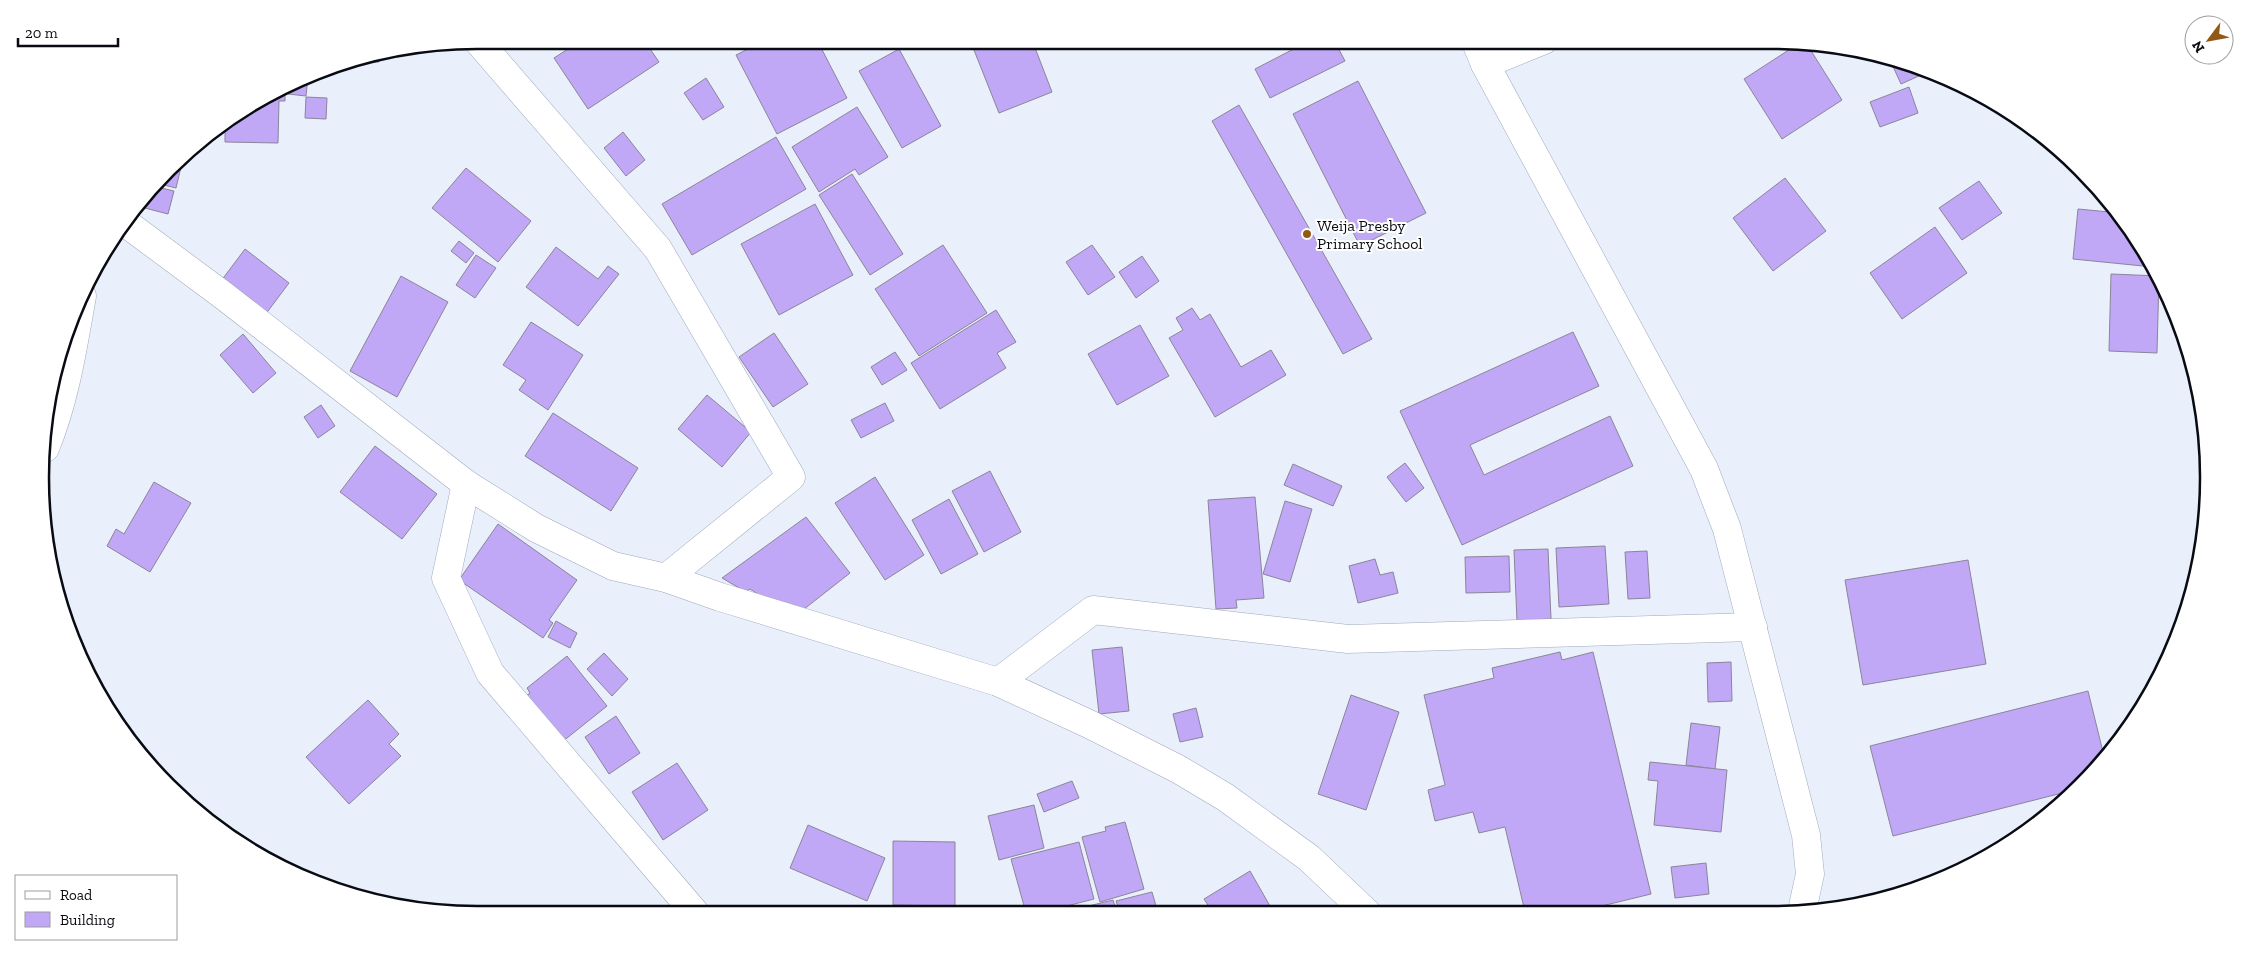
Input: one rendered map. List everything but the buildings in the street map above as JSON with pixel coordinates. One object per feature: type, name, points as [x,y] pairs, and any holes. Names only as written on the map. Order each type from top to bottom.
[{"type":"street","points":[[485,49],[658,249],[791,477],[666,578]]},
{"type":"street","points":[[1479,49],[1485,64],[1704,469],[1727,529],[1806,835],[1810,874],[1803,905]]},
{"type":"street","points":[[1485,64],[1522,49]]},
{"type":"street","points":[[130,226],[224,296],[466,484],[536,528],[613,566],[666,578],[720,597],[998,682],[1090,724],[1225,797],[1309,858],[1361,906]]},
{"type":"street","points":[[51,432],[73,350],[77,324]]},
{"type":"street","points":[[466,484],[446,578],[490,673],[689,906]]},
{"type":"street","points":[[998,682],[1093,610],[1348,639],[1753,627]]},
{"type":"place","name":"Weija Presby Primary School","points":[[1307,234]]}]
